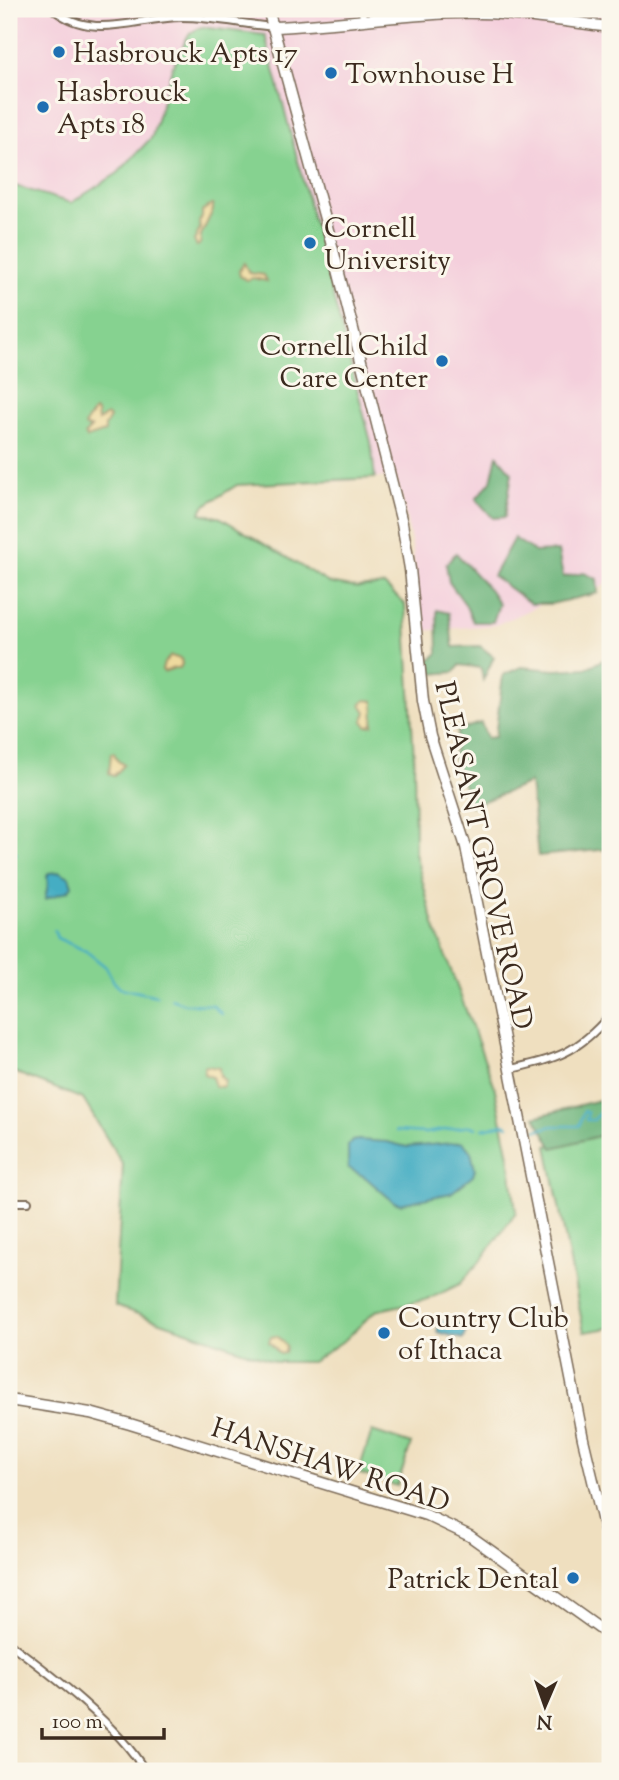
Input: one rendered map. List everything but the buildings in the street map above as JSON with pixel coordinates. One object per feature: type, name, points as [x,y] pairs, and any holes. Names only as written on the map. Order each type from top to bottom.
[{"type":"street","points":[[53,9],[80,24],[106,28],[178,17],[273,27],[363,14],[473,13],[546,17],[610,27]]},
{"type":"street","name":"PLEASANT GROVE ROAD","points":[[268,9],[328,230],[402,523],[410,569],[423,701],[430,736],[466,847],[583,1439],[610,1551]]},
{"type":"street","points":[[511,1069],[565,1054],[592,1034],[610,1016]]},
{"type":"street","points":[[9,1202],[28,1202]]},
{"type":"street","name":"HANSHAW ROAD","points":[[9,1400],[90,1413],[130,1424],[426,1515],[470,1536],[610,1636]]},
{"type":"street","points":[[9,1643],[99,1717],[124,1742],[145,1771]]},
{"type":"shaded area","name":"Cornell University","points":[[9,9],[610,9],[610,582],[600,588],[546,602],[496,625],[421,631],[413,551],[395,476],[347,481],[237,485],[204,506],[199,514],[9,495]]},
{"type":"green space","points":[[201,27],[265,35],[371,442],[375,478],[237,485],[204,506],[200,513],[221,518],[329,583],[357,588],[384,585],[405,604],[414,759],[415,853],[434,925],[494,1085],[509,1156],[516,1212],[460,1284],[429,1299],[375,1311],[346,1339],[312,1362],[276,1362],[115,1306],[123,1165],[83,1099],[9,1070],[9,184],[71,203],[118,173],[152,137],[172,68],[189,34]]},
{"type":"green space","points":[[497,455],[512,473],[505,517],[493,518],[476,499],[491,481]]},
{"type":"green space","points":[[514,538],[535,552],[558,551],[563,577],[584,573],[597,579],[598,593],[551,604],[531,604],[493,576]]},
{"type":"green space","points":[[456,553],[490,590],[499,604],[493,622],[473,622],[465,604],[449,582],[446,564]]},
{"type":"green space","points":[[437,610],[449,613],[453,647],[480,646],[494,657],[483,680],[481,668],[460,665],[455,672],[432,674],[429,661],[438,653]]},
{"type":"green space","points":[[610,657],[610,849],[538,856],[530,783],[471,806],[453,757],[458,730],[481,723],[487,738],[495,737],[503,675],[521,667],[555,670],[586,668]]},
{"type":"green space","points":[[610,1097],[610,1141],[602,1135],[553,1148],[535,1117]]},
{"type":"green space","points":[[610,1132],[610,1328],[584,1332],[547,1146]]},
{"type":"green space","points":[[372,1431],[411,1444],[397,1486],[358,1473]]},
{"type":"sand","points":[[211,205],[213,210],[197,246],[194,241],[200,229],[202,211]]},
{"type":"sand","points":[[244,263],[249,273],[264,275],[267,281],[253,278],[247,280],[240,276],[239,271]]},
{"type":"sand","points":[[94,411],[97,412],[98,421],[107,415],[110,418],[105,432],[87,438],[85,434],[91,428],[85,427],[85,424]]},
{"type":"sand","points":[[171,656],[181,659],[182,664],[180,668],[164,672],[164,663]]},
{"type":"sand","points":[[366,700],[374,701],[373,725],[367,726],[363,721],[366,712],[361,704]]},
{"type":"sand","points":[[111,753],[124,765],[114,776],[109,774]]},
{"type":"sand","points":[[206,1066],[219,1068],[220,1076],[225,1081],[223,1087],[215,1086],[212,1077],[204,1074]]},
{"type":"sand","points":[[277,1336],[286,1346],[285,1353],[280,1354],[269,1342],[271,1337]]},
{"type":"water","points":[[60,872],[69,877],[72,886],[68,891],[45,899],[47,876],[49,873]]},
{"type":"water","points":[[352,1141],[387,1142],[407,1147],[463,1142],[471,1152],[475,1169],[473,1176],[451,1193],[400,1204],[365,1177],[348,1168],[348,1146]]},
{"type":"water","points":[[440,1319],[467,1327],[463,1339],[437,1332]]},
{"type":"waterway","points":[[9,850],[17,854]]},
{"type":"waterway","points":[[54,930],[57,938],[86,951],[106,967],[120,988],[157,996]]},
{"type":"waterway","points":[[171,999],[185,1004],[212,1005],[222,1014]]},
{"type":"waterway","points":[[536,1130],[553,1126],[579,1126],[584,1111],[588,1113],[586,1120],[594,1120],[600,1112],[610,1113]]},
{"type":"waterway","points":[[483,1129],[504,1124],[508,1126]]},
{"type":"waterway","points":[[396,1131],[425,1133],[470,1126],[476,1128]]},
{"type":"place","name":"Hasbrouck Apts 17","points":[[59,52]]},
{"type":"place","name":"Townhouse H","points":[[331,73]]},
{"type":"place","name":"Hasbrouck Apts 18","points":[[43,107]]},
{"type":"place","name":"Cornell University","points":[[310,243]]},
{"type":"place","name":"Cornell Child Care Center","points":[[442,361]]},
{"type":"place","name":"Country Club of Ithaca","points":[[384,1333]]},
{"type":"place","name":"Patrick Dental","points":[[573,1578]]}]
